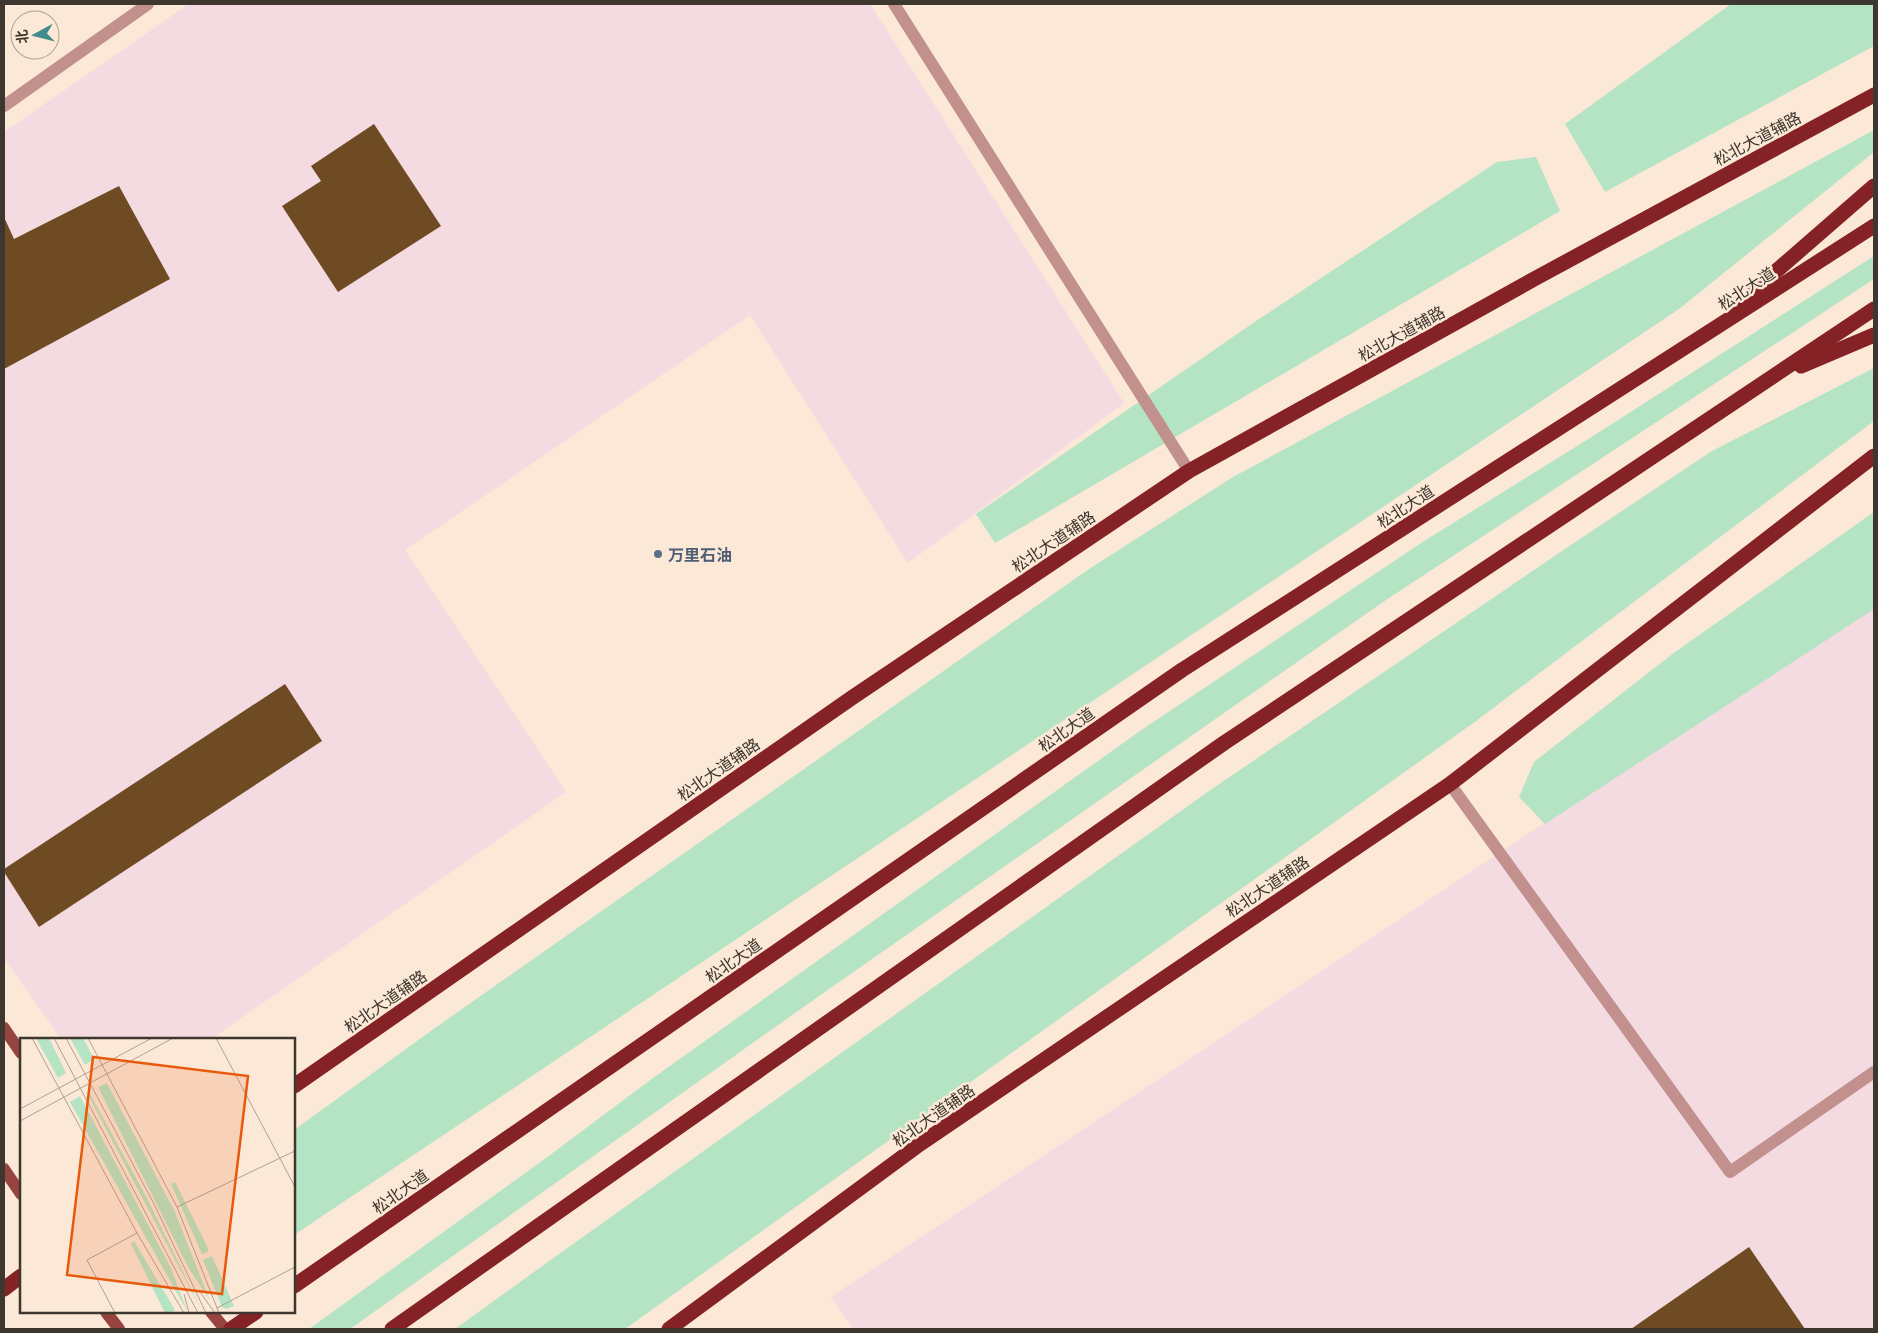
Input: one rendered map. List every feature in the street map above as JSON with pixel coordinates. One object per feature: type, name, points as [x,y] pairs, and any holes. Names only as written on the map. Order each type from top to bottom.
[{"type":"highway","name":"松北大道辅路","points":[[295,1085],[853,697],[1188,471],[1536,278],[1874,95]]},
{"type":"highway","points":[[1695,341],[1874,186]]},
{"type":"highway","name":"松北大道","points":[[295,1285],[1182,670],[1874,226]]},
{"type":"highway","points":[[392,1329],[1224,743],[1874,309]]},
{"type":"highway","points":[[1767,381],[1874,335]]},
{"type":"highway","name":"松北大道辅路","points":[[669,1329],[920,1144],[1450,784],[1874,456]]},
{"type":"highway","points":[[4,1288],[20,1277]]},
{"type":"highway","points":[[231,1329],[255,1313]]},
{"type":"main road","points":[[4,1028],[20,1051]]},
{"type":"main road","points":[[4,1169],[20,1193]]},
{"type":"main road","points":[[107,1313],[119,1329]]},
{"type":"main road","points":[[212,1313],[225,1329]]},
{"type":"street","points":[[4,106],[148,4]]},
{"type":"street","points":[[894,4],[1188,471]]},
{"type":"street","points":[[1450,784],[1730,1172],[1874,1072]]},
{"type":"shaded area","points":[[189,4],[870,4],[1124,403],[908,563],[750,315],[405,550],[566,792],[212,1038],[60,1038],[4,958],[4,132]]},
{"type":"shaded area","points":[[1874,604],[1874,1329],[853,1329],[831,1297]]},
{"type":"green space","points":[[1731,4],[1874,4],[1874,46],[1605,192],[1565,124]]},
{"type":"green space","points":[[1874,130],[1874,152],[1679,309],[295,1234],[295,1129],[435,1028],[1089,569],[1233,477]]},
{"type":"green space","points":[[1536,157],[1560,211],[995,543],[976,514],[1259,319],[1497,162]]},
{"type":"green space","points":[[1874,256],[1874,279],[1383,602],[812,1001],[350,1329],[309,1329],[546,1158],[653,1078],[1140,731],[1421,543],[1590,438]]},
{"type":"green space","points":[[1874,368],[1874,421],[1476,721],[625,1329],[455,1329],[1209,791],[1559,553],[1712,451]]},
{"type":"green space","points":[[1874,512],[1874,609],[1545,824],[1519,797],[1534,762],[1675,652]]},
{"type":"building","points":[[374,124],[441,226],[338,292],[282,206],[321,181],[311,166]]},
{"type":"building","points":[[119,186],[170,279],[4,369],[4,217],[14,239]]},
{"type":"building","points":[[285,684],[322,741],[39,927],[4,872],[4,869]]},
{"type":"building","points":[[1749,1247],[1805,1329],[1631,1329]]},
{"type":"place","name":"万里石油","points":[[658,554]]}]
